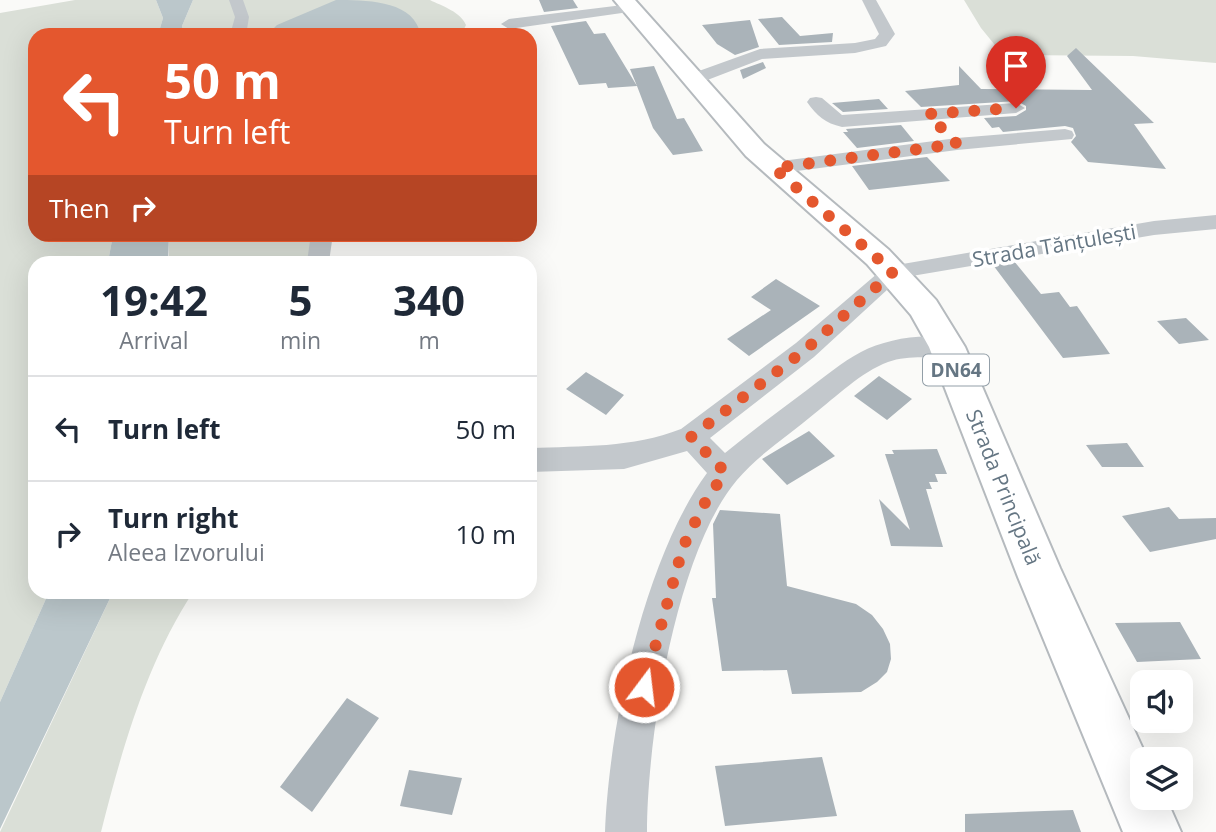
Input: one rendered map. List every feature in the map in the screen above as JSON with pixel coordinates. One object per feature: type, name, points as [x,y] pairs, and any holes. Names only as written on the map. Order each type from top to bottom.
[{"type":"main road","name":"Strada Principală","points":[[627,4],[736,131],[774,168],[893,272],[923,308],[947,347],[1041,577],[1152,832]]},
{"type":"street","points":[[236,0],[242,17],[240,28]]},
{"type":"street","points":[[691,80],[760,54],[855,48],[880,43],[887,34],[869,0]]},
{"type":"street","points":[[509,24],[627,4]]},
{"type":"street","points":[[816,102],[827,115],[837,121],[1016,108]]},
{"type":"street","points":[[928,114],[957,144]]},
{"type":"street","points":[[774,168],[957,144],[1065,135]]},
{"type":"street","name":"Strada Tănțulești","points":[[893,272],[1154,228],[1216,222]]},
{"type":"street","points":[[537,460],[624,457],[667,447],[691,437],[805,350],[893,272]]},
{"type":"street","points":[[626,832],[630,764],[638,711],[663,614],[683,547],[703,506],[725,472],[869,359],[888,350],[909,346],[947,347]]},
{"type":"street","points":[[691,437],[725,472]]},
{"type":"shaded area","points":[[75,0],[156,0],[163,18],[160,28],[28,28],[28,242],[112,242],[109,256],[28,256],[28,599],[46,599],[0,702],[0,13]]},
{"type":"shaded area","points":[[156,0],[193,0],[182,28],[160,28],[163,18]]},
{"type":"shaded area","points":[[193,0],[430,0],[456,13],[466,25],[464,28],[182,26]]},
{"type":"shaded area","points":[[336,0],[359,0],[396,7],[414,19],[418,28],[274,28]]},
{"type":"shaded area","points":[[964,0],[1216,0],[1216,63],[1133,56],[1003,55],[981,28]]},
{"type":"shaded area","points":[[112,242],[169,242],[168,256],[109,256]]},
{"type":"shaded area","points":[[169,242],[330,242],[329,256],[169,256]]},
{"type":"shaded area","points":[[46,599],[110,599],[0,829],[0,702]]},
{"type":"shaded area","points":[[110,599],[189,599],[162,648],[137,708],[101,832],[0,832]]},
{"type":"building","points":[[539,0],[573,0],[578,8],[544,12]]},
{"type":"building","points":[[782,17],[800,36],[833,33],[832,42],[779,45],[758,19]]},
{"type":"building","points":[[750,20],[759,47],[735,55],[717,44],[702,25]]},
{"type":"building","points":[[586,21],[594,34],[605,33],[637,86],[608,88],[606,83],[579,85],[551,26]]},
{"type":"building","points":[[1076,48],[1154,123],[1134,124],[1166,169],[1088,162],[1071,142],[1076,136],[1073,128],[1065,126],[1003,132],[999,127],[992,128],[984,118],[1016,116],[1026,110],[1026,106],[1017,101],[921,107],[905,91],[959,85],[959,66],[981,89],[1092,90],[1067,56]]},
{"type":"building","points":[[763,62],[766,68],[743,79],[740,70]]},
{"type":"building","points":[[654,66],[677,119],[684,118],[703,151],[673,155],[653,128],[630,69]]},
{"type":"building","points":[[879,99],[888,109],[843,112],[832,103]]},
{"type":"building","points":[[901,125],[914,141],[857,148],[843,132],[848,132],[846,129]]},
{"type":"building","points":[[927,157],[950,181],[869,190],[852,166]]},
{"type":"building","points":[[1014,261],[1041,294],[1059,292],[1070,307],[1077,306],[1110,354],[1063,358],[993,265]]},
{"type":"building","points":[[776,279],[820,306],[749,356],[727,339],[771,310],[751,297]]},
{"type":"building","points":[[1186,318],[1209,340],[1179,344],[1157,321]]},
{"type":"building","points":[[586,372],[624,395],[606,415],[566,389]]},
{"type":"building","points":[[879,376],[912,399],[887,420],[854,396]]},
{"type":"building","points":[[809,431],[835,456],[787,485],[762,459]]},
{"type":"building","points":[[1127,443],[1144,467],[1102,467],[1086,445]]},
{"type":"building","points":[[937,449],[947,474],[935,474],[938,482],[929,482],[932,489],[926,489],[943,547],[891,546],[879,499],[910,530],[885,454],[894,454],[892,450]]},
{"type":"building","points":[[1169,507],[1179,519],[1216,518],[1216,539],[1150,552],[1122,516]]},
{"type":"building","points":[[720,510],[780,514],[787,586],[856,604],[872,615],[883,629],[890,644],[891,659],[887,672],[877,682],[861,692],[792,694],[787,670],[722,671],[712,598],[716,598],[713,524]]},
{"type":"building","points":[[1180,622],[1201,659],[1137,662],[1115,623]]},
{"type":"building","points":[[347,698],[379,718],[312,812],[280,787]]},
{"type":"building","points":[[822,757],[837,816],[725,826],[715,766]]},
{"type":"building","points":[[409,770],[462,778],[452,815],[400,806]]},
{"type":"building","points":[[1073,810],[1081,832],[965,832],[965,814]]},
{"type":"route","points":[[644,687],[683,547],[703,506],[725,472],[691,437],[805,350],[893,272],[774,168],[957,144],[928,114],[1016,108]]}]
